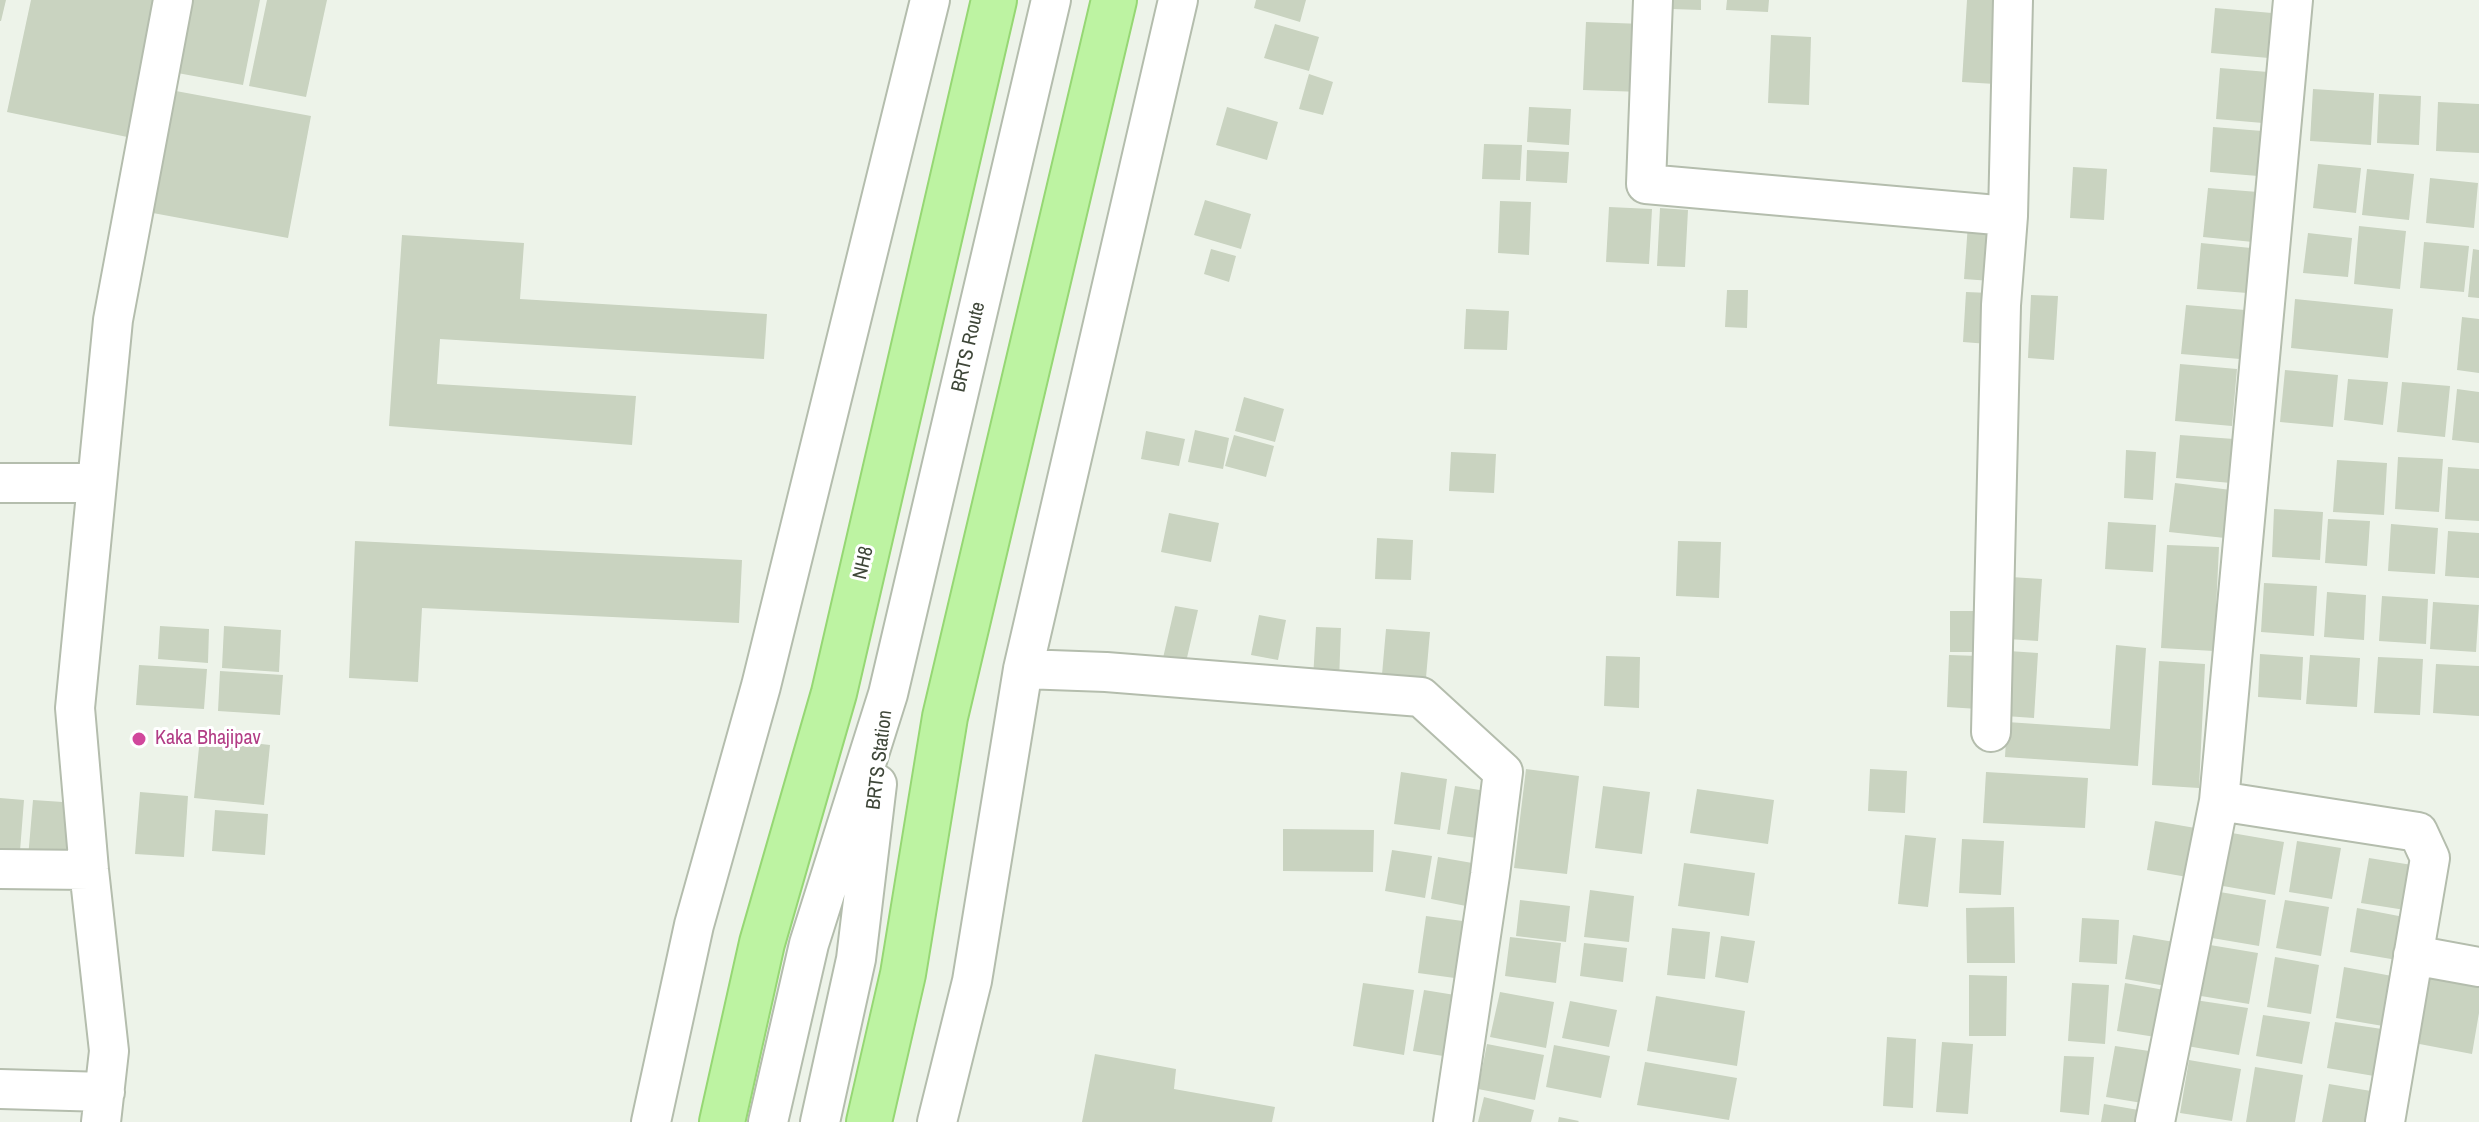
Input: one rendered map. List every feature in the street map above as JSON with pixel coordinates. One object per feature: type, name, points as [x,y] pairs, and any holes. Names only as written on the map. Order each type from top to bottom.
[{"type":"main road","name":"NH8","points":[[722,1122],[762,943],[834,693],[994,0]]},
{"type":"main road","points":[[869,1122],[903,974],[945,717],[1114,0]]},
{"type":"street","points":[[0,1089],[103,1107],[109,1051],[75,708],[113,320],[173,0]]},
{"type":"street","points":[[651,1122],[694,925],[761,686],[930,0]]},
{"type":"street","name":"BRTS Route","points":[[888,694],[1051,0]]},
{"type":"street","points":[[937,1122],[972,981],[1023,669],[1178,0]]},
{"type":"street","points":[[1653,0],[1646,184],[2008,216]]},
{"type":"street","points":[[1991,732],[2001,305],[2008,216],[2013,0]]},
{"type":"street","points":[[2155,1122],[2219,801],[2293,0]]},
{"type":"street","points":[[0,483],[97,483]]},
{"type":"street","points":[[1023,669],[1106,672],[1421,697],[1503,772],[1453,1122]]},
{"type":"street","name":"BRTS Station","points":[[768,1122],[809,944],[888,694]]},
{"type":"street","name":"BRTS Station","points":[[820,1122],[856,959],[888,694]]},
{"type":"street","points":[[2219,801],[2418,832],[2430,858],[2385,1122]]},
{"type":"street","points":[[0,869],[89,870]]},
{"type":"street","points":[[2413,955],[2479,967]]},
{"type":"building","points":[[0,0],[6,0],[1,21],[0,21]]},
{"type":"building","points":[[31,0],[160,0],[132,138],[7,112]]},
{"type":"building","points":[[186,0],[260,0],[243,85],[172,72]]},
{"type":"building","points":[[267,0],[327,0],[306,97],[249,86]]},
{"type":"building","points":[[1256,0],[1306,0],[1300,22],[1254,8]]},
{"type":"building","points":[[1673,0],[1701,0],[1701,10],[1672,9]]},
{"type":"building","points":[[1727,0],[1769,0],[1768,12],[1726,10]]},
{"type":"building","points":[[1967,0],[2000,0],[1995,84],[1962,82]]},
{"type":"building","points":[[2215,8],[2272,13],[2269,58],[2211,53]]},
{"type":"building","points":[[1586,22],[1644,24],[1642,92],[1583,90]]},
{"type":"building","points":[[1275,24],[1319,37],[1309,71],[1264,58]]},
{"type":"building","points":[[1771,35],[1811,37],[1809,105],[1768,103]]},
{"type":"building","points":[[2220,68],[2268,72],[2263,123],[2216,119]]},
{"type":"building","points":[[1309,74],[1333,82],[1323,115],[1299,109]]},
{"type":"building","points":[[165,89],[311,116],[288,238],[142,211]]},
{"type":"building","points":[[2313,89],[2374,93],[2371,145],[2310,141]]},
{"type":"building","points":[[2379,94],[2421,96],[2419,145],[2377,143]]},
{"type":"building","points":[[2438,102],[2479,104],[2479,153],[2436,151]]},
{"type":"building","points":[[1227,107],[1278,122],[1267,160],[1216,145]]},
{"type":"building","points":[[1529,107],[1571,109],[1569,145],[1527,142]]},
{"type":"building","points":[[2213,127],[2262,131],[2258,176],[2210,172]]},
{"type":"building","points":[[1484,144],[1522,145],[1520,180],[1482,179]]},
{"type":"building","points":[[1527,150],[1569,152],[1567,183],[1526,181]]},
{"type":"building","points":[[2318,164],[2361,168],[2356,213],[2313,208]]},
{"type":"building","points":[[2073,167],[2107,169],[2104,220],[2070,218]]},
{"type":"building","points":[[2367,169],[2414,174],[2409,220],[2362,215]]},
{"type":"building","points":[[2430,178],[2478,183],[2474,228],[2426,223]]},
{"type":"building","points":[[2208,188],[2258,192],[2253,242],[2203,237]]},
{"type":"building","points":[[1205,200],[1251,214],[1241,249],[1194,235]]},
{"type":"building","points":[[1500,201],[1531,202],[1529,255],[1498,253]]},
{"type":"building","points":[[1609,207],[1652,209],[1649,264],[1606,262]]},
{"type":"building","points":[[1660,208],[1688,210],[1685,267],[1657,266]]},
{"type":"building","points":[[1968,224],[1995,226],[1991,281],[1964,279]]},
{"type":"building","points":[[2359,226],[2406,231],[2400,289],[2354,284]]},
{"type":"building","points":[[2308,233],[2352,238],[2348,277],[2303,273]]},
{"type":"building","points":[[402,235],[524,243],[520,299],[767,314],[764,359],[440,339],[437,384],[636,396],[632,445],[389,426]]},
{"type":"building","points":[[2424,242],[2469,246],[2464,292],[2420,288]]},
{"type":"building","points":[[2201,243],[2251,248],[2247,293],[2197,289]]},
{"type":"building","points":[[1211,249],[1236,256],[1229,282],[1204,274]]},
{"type":"building","points":[[2473,249],[2479,250],[2479,298],[2468,297]]},
{"type":"building","points":[[1727,290],[1748,290],[1747,328],[1725,327]]},
{"type":"building","points":[[1966,292],[1990,293],[1988,344],[1963,342]]},
{"type":"building","points":[[2031,295],[2058,296],[2054,360],[2028,358]]},
{"type":"building","points":[[2295,299],[2393,309],[2388,358],[2291,348]]},
{"type":"building","points":[[2186,305],[2245,310],[2240,359],[2181,354]]},
{"type":"building","points":[[1466,309],[1509,311],[1507,350],[1464,349]]},
{"type":"building","points":[[2462,317],[2479,319],[2479,373],[2457,370]]},
{"type":"building","points":[[2180,364],[2237,369],[2232,426],[2175,421]]},
{"type":"building","points":[[2285,370],[2338,375],[2333,427],[2280,422]]},
{"type":"building","points":[[2348,379],[2388,382],[2383,425],[2344,420]]},
{"type":"building","points":[[2402,382],[2450,386],[2445,437],[2397,432]]},
{"type":"building","points":[[2457,389],[2479,392],[2479,443],[2452,440]]},
{"type":"building","points":[[1244,397],[1284,409],[1275,442],[1235,431]]},
{"type":"building","points":[[1195,430],[1229,438],[1223,469],[1188,462]]},
{"type":"building","points":[[1146,431],[1185,439],[1179,466],[1141,459]]},
{"type":"building","points":[[1234,435],[1274,446],[1266,477],[1225,466]]},
{"type":"building","points":[[2180,435],[2234,439],[2231,483],[2176,478]]},
{"type":"building","points":[[2126,450],[2156,452],[2153,500],[2124,498]]},
{"type":"building","points":[[1451,452],[1496,454],[1494,493],[1449,491]]},
{"type":"building","points":[[2398,457],[2443,459],[2439,512],[2395,509]]},
{"type":"building","points":[[2337,460],[2387,463],[2384,515],[2333,512]]},
{"type":"building","points":[[2448,467],[2479,469],[2479,521],[2445,519]]},
{"type":"building","points":[[2175,483],[2231,490],[2225,538],[2169,532]]},
{"type":"building","points":[[2274,509],[2323,512],[2320,560],[2272,557]]},
{"type":"building","points":[[1169,513],[1219,523],[1211,562],[1161,552]]},
{"type":"building","points":[[2328,519],[2370,521],[2367,566],[2325,563]]},
{"type":"building","points":[[2108,522],[2156,525],[2153,572],[2105,569]]},
{"type":"building","points":[[2391,524],[2438,528],[2435,574],[2388,571]]},
{"type":"building","points":[[2448,531],[2479,533],[2479,578],[2445,576]]},
{"type":"building","points":[[1377,538],[1413,540],[1411,580],[1375,579]]},
{"type":"building","points":[[355,541],[742,560],[739,623],[422,608],[418,682],[349,678]]},
{"type":"building","points":[[1678,541],[1721,542],[1719,598],[1676,596]]},
{"type":"building","points":[[2167,545],[2219,547],[2214,651],[2161,648]]},
{"type":"building","points":[[2011,577],[2042,579],[2038,641],[2008,639]]},
{"type":"building","points":[[2264,583],[2317,586],[2314,636],[2261,632]]},
{"type":"building","points":[[2327,592],[2366,595],[2364,640],[2324,637]]},
{"type":"building","points":[[2382,596],[2428,599],[2426,644],[2379,641]]},
{"type":"building","points":[[2433,602],[2479,605],[2476,652],[2430,649]]},
{"type":"building","points":[[1175,606],[1198,610],[1186,662],[1163,658]]},
{"type":"building","points":[[1950,611],[1980,611],[1980,652],[1950,652]]},
{"type":"building","points":[[1259,615],[1286,620],[1278,660],[1251,655]]},
{"type":"building","points":[[160,626],[209,629],[208,663],[158,659]]},
{"type":"building","points":[[224,626],[281,630],[279,672],[222,668]]},
{"type":"building","points":[[1316,627],[1341,628],[1339,681],[1313,679]]},
{"type":"building","points":[[1386,629],[1430,632],[1425,689],[1381,686]]},
{"type":"building","points":[[2116,645],[2146,648],[2138,766],[2005,757],[2007,722],[2110,729]]},
{"type":"building","points":[[2009,651],[2038,653],[2034,718],[2005,716]]},
{"type":"building","points":[[2260,654],[2303,657],[2301,700],[2258,697]]},
{"type":"building","points":[[1949,655],[1979,656],[1978,709],[1947,707]]},
{"type":"building","points":[[2310,655],[2360,658],[2357,707],[2306,704]]},
{"type":"building","points":[[1606,656],[1640,657],[1639,708],[1604,706]]},
{"type":"building","points":[[2378,657],[2423,659],[2420,715],[2374,713]]},
{"type":"building","points":[[2159,661],[2205,664],[2199,788],[2152,785]]},
{"type":"building","points":[[2436,664],[2479,666],[2479,716],[2433,713]]},
{"type":"building","points":[[139,665],[207,669],[204,709],[136,705]]},
{"type":"building","points":[[220,671],[283,675],[280,715],[218,711]]},
{"type":"building","points":[[200,737],[270,745],[264,805],[194,798]]},
{"type":"building","points":[[1526,769],[1579,776],[1567,874],[1514,868]]},
{"type":"building","points":[[1870,769],[1907,771],[1905,813],[1868,811]]},
{"type":"building","points":[[1401,772],[1447,779],[1440,830],[1394,824]]},
{"type":"building","points":[[1986,772],[2088,778],[2085,828],[1983,823]]},
{"type":"building","points":[[1455,786],[1492,792],[1484,839],[1447,834]]},
{"type":"building","points":[[1603,786],[1650,792],[1642,854],[1595,848]]},
{"type":"building","points":[[1697,789],[1774,800],[1768,844],[1690,833]]},
{"type":"building","points":[[140,792],[188,796],[184,857],[135,854]]},
{"type":"building","points":[[0,798],[24,800],[20,851],[0,850]]},
{"type":"building","points":[[33,800],[78,803],[73,862],[28,858]]},
{"type":"building","points":[[215,810],[268,814],[265,855],[212,851]]},
{"type":"building","points":[[2155,821],[2201,829],[2193,878],[2147,870]]},
{"type":"building","points":[[1283,829],[1374,830],[1373,872],[1283,871]]},
{"type":"building","points":[[2226,832],[2284,842],[2275,895],[2217,885]]},
{"type":"building","points":[[1905,835],[1936,838],[1928,907],[1898,904]]},
{"type":"building","points":[[1962,839],[2004,841],[2001,895],[1959,893]]},
{"type":"building","points":[[2297,841],[2341,848],[2332,899],[2289,892]]},
{"type":"building","points":[[1392,850],[1432,856],[1425,898],[1385,891]]},
{"type":"building","points":[[1438,857],[1478,864],[1471,907],[1431,899]]},
{"type":"building","points":[[2369,858],[2412,865],[2405,910],[2361,903]]},
{"type":"building","points":[[1684,863],[1755,873],[1749,916],[1678,906]]},
{"type":"building","points":[[1590,890],[1634,896],[1629,942],[1584,937]]},
{"type":"building","points":[[2220,892],[2266,900],[2259,946],[2212,938]]},
{"type":"building","points":[[1520,900],[1570,906],[1566,942],[1516,936]]},
{"type":"building","points":[[2285,900],[2329,907],[2321,956],[2276,948]]},
{"type":"building","points":[[2014,907],[2015,963],[1967,963],[1966,908]]},
{"type":"building","points":[[2357,908],[2404,917],[2397,960],[2350,952]]},
{"type":"building","points":[[1426,916],[1470,922],[1462,979],[1418,973]]},
{"type":"building","points":[[2082,918],[2119,920],[2117,964],[2079,962]]},
{"type":"building","points":[[1672,928],[1710,932],[1705,979],[1667,975]]},
{"type":"building","points":[[2133,935],[2180,943],[2172,987],[2125,979]]},
{"type":"building","points":[[1721,936],[1755,941],[1748,983],[1715,977]]},
{"type":"building","points":[[1510,937],[1561,943],[1556,983],[1505,976]]},
{"type":"building","points":[[1584,943],[1627,948],[1623,982],[1580,976]]},
{"type":"building","points":[[2210,945],[2258,953],[2249,1004],[2201,996]]},
{"type":"building","points":[[2275,957],[2319,965],[2311,1014],[2267,1007]]},
{"type":"building","points":[[2424,963],[2479,974],[2479,1013],[2472,1054],[2409,1042]]},
{"type":"building","points":[[2344,967],[2392,976],[2383,1026],[2336,1018]]},
{"type":"building","points":[[1969,975],[2007,976],[2006,1036],[1969,1036]]},
{"type":"building","points":[[1363,983],[1414,990],[1404,1055],[1353,1046]]},
{"type":"building","points":[[2072,983],[2109,985],[2105,1044],[2068,1041]]},
{"type":"building","points":[[2125,983],[2170,991],[2162,1038],[2117,1031]]},
{"type":"building","points":[[1424,990],[1461,996],[1449,1057],[1413,1051]]},
{"type":"building","points":[[1500,992],[1554,1002],[1546,1048],[1490,1037]]},
{"type":"building","points":[[1656,996],[1745,1011],[1737,1066],[1647,1051]]},
{"type":"building","points":[[2195,1000],[2248,1008],[2239,1055],[2187,1046]]},
{"type":"building","points":[[1570,1001],[1617,1010],[1609,1047],[1562,1038]]},
{"type":"building","points":[[2263,1015],[2310,1022],[2302,1064],[2256,1056]]},
{"type":"building","points":[[2335,1022],[2382,1029],[2374,1076],[2327,1068]]},
{"type":"building","points":[[1887,1037],[1916,1039],[1913,1108],[1883,1106]]},
{"type":"building","points":[[1942,1042],[1973,1044],[1968,1114],[1936,1112]]},
{"type":"building","points":[[1487,1044],[1544,1055],[1535,1100],[1478,1089]]},
{"type":"building","points":[[1554,1045],[1610,1056],[1601,1098],[1546,1087]]},
{"type":"building","points":[[2115,1046],[2163,1053],[2154,1105],[2106,1097]]},
{"type":"building","points":[[1095,1054],[1176,1069],[1174,1089],[1275,1107],[1272,1122],[1082,1122]]},
{"type":"building","points":[[2064,1056],[2094,1057],[2089,1115],[2060,1112]]},
{"type":"building","points":[[2189,1060],[2241,1069],[2232,1121],[2180,1113]]},
{"type":"building","points":[[1645,1062],[1737,1078],[1729,1120],[1637,1105]]},
{"type":"building","points":[[2255,1067],[2303,1075],[2295,1122],[2246,1122]]},
{"type":"building","points":[[2329,1084],[2383,1093],[2378,1122],[2322,1122]]},
{"type":"building","points":[[1484,1097],[1534,1110],[1531,1122],[1478,1122]]},
{"type":"building","points":[[2104,1104],[2150,1112],[2148,1122],[2101,1122]]},
{"type":"building","points":[[1559,1117],[1579,1121],[1558,1122]]},
{"type":"place","name":"Kaka Bhajipav","points":[[139,739]]}]
